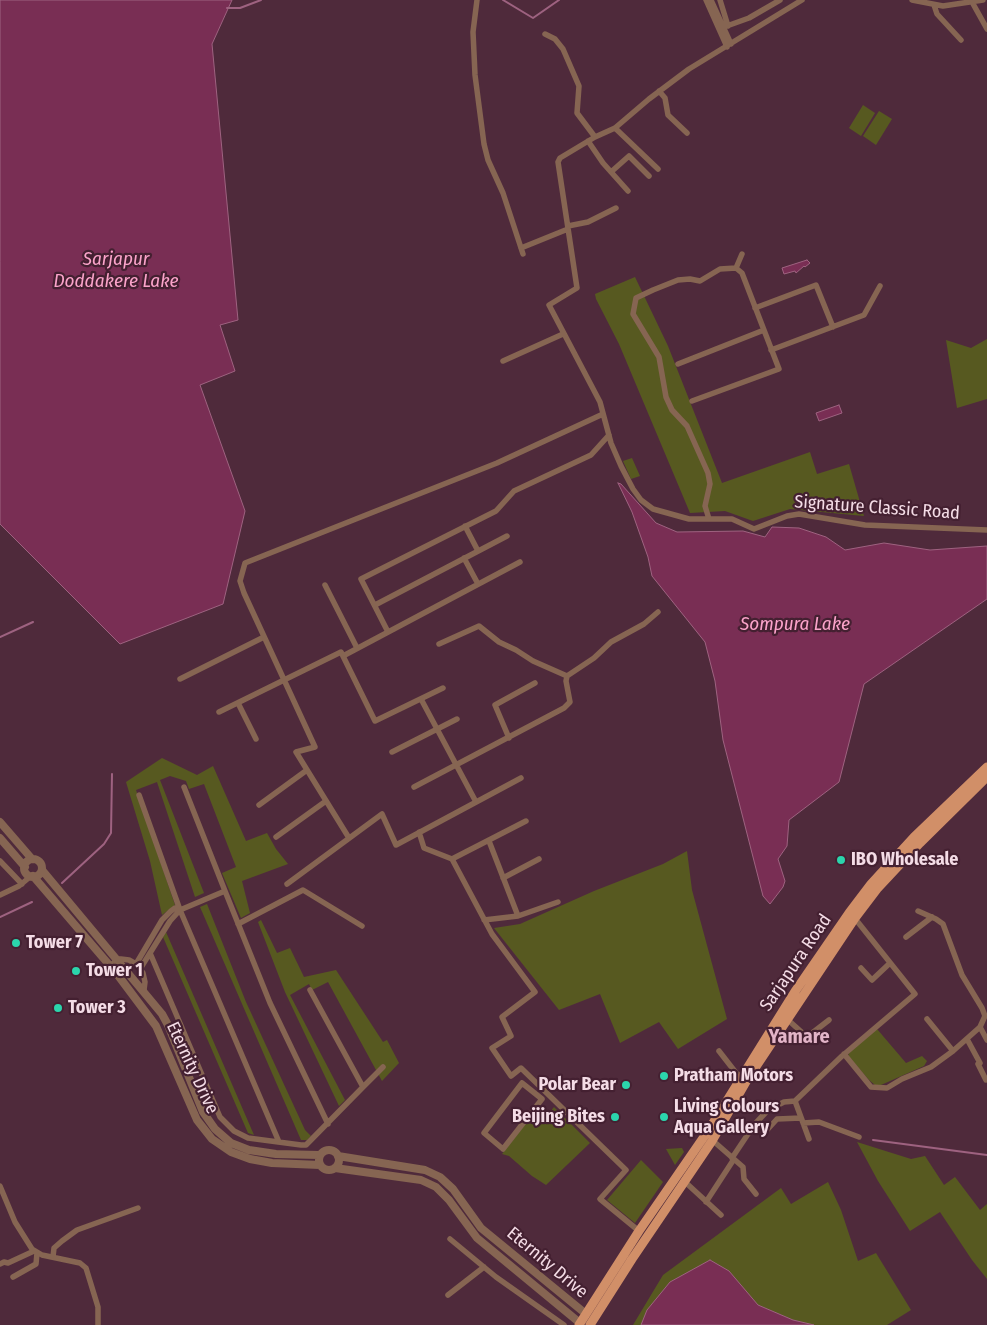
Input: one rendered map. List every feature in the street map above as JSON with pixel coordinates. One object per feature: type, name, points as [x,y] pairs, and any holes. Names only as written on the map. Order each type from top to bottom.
[{"type":"main road","name":"Sarjapura Road","points":[[579,1324],[639,1231],[709,1138],[871,884],[896,857],[968,790],[987,767]]},
{"type":"main road","name":"Sarjapura Road","points":[[968,790],[987,777]]},
{"type":"main road","name":"Sarjapura Road","points":[[590,1325],[684,1181],[740,1078],[796,990],[852,916]]},
{"type":"street","points":[[477,0],[473,32],[475,75],[484,144],[488,160],[503,192],[522,251],[568,228],[588,222],[616,208]]},
{"type":"street","points":[[706,0],[729,46]]},
{"type":"street","points":[[711,0],[726,27]]},
{"type":"street","points":[[720,0],[729,46]]},
{"type":"street","points":[[726,27],[749,18],[780,0]]},
{"type":"street","points":[[568,228],[558,162],[560,158],[595,137],[615,128],[659,91],[689,69],[802,0]]},
{"type":"street","points":[[912,0],[943,6],[983,0]]},
{"type":"street","points":[[972,2],[987,29]]},
{"type":"street","points":[[934,5],[937,14],[960,40]]},
{"type":"street","points":[[545,34],[555,40],[563,49],[579,86],[577,113],[595,137]]},
{"type":"street","points":[[659,91],[665,98],[668,115],[687,133]]},
{"type":"street","points":[[615,128],[658,169]]},
{"type":"street","points":[[588,141],[603,163],[628,191]]},
{"type":"street","points":[[611,172],[629,156],[649,176]]},
{"type":"street","name":"Signature Classic Road","points":[[568,228],[577,288],[549,305],[600,402],[621,466],[641,500],[653,509],[689,519],[732,519],[754,529],[787,516],[800,514],[865,525],[987,530]]},
{"type":"street","points":[[736,268],[742,254]]},
{"type":"street","points":[[692,401],[779,369],[742,273],[736,268],[720,269],[700,281],[690,279],[678,280],[653,290],[636,298],[634,314],[659,357],[666,397],[672,410],[687,426],[708,473],[710,484],[705,506],[709,519]]},
{"type":"street","points":[[755,308],[816,285],[832,327]]},
{"type":"street","points":[[771,350],[864,315],[880,286]]},
{"type":"street","points":[[678,364],[764,330]]},
{"type":"street","points":[[503,361],[563,334]]},
{"type":"street","points":[[349,838],[296,752],[315,747],[240,581],[245,563],[497,463],[604,414]]},
{"type":"street","points":[[388,632],[362,579],[496,511],[514,491],[591,455],[610,435]]},
{"type":"street","points":[[465,526],[478,551]]},
{"type":"street","points":[[375,605],[507,536]]},
{"type":"street","points":[[464,558],[478,584]]},
{"type":"street","points":[[343,656],[520,562]]},
{"type":"street","points":[[324,585],[357,648]]},
{"type":"street","points":[[414,787],[564,708],[570,702],[567,676],[594,658],[611,642],[644,624],[658,612]]},
{"type":"street","points":[[439,644],[479,626],[499,642],[567,676]]},
{"type":"street","points":[[180,679],[264,637]]},
{"type":"street","points":[[219,712],[341,652],[376,721],[443,688]]},
{"type":"street","points":[[509,738],[496,705],[535,683]]},
{"type":"street","points":[[421,699],[476,802]]},
{"type":"street","points":[[238,703],[256,739]]},
{"type":"street","points":[[392,752],[457,719]]},
{"type":"street","points":[[259,805],[307,770]]},
{"type":"street","points":[[287,884],[382,814],[396,845],[521,778]]},
{"type":"street","points":[[184,787],[270,1003],[328,1124]]},
{"type":"street","points":[[139,795],[180,910],[279,1142]]},
{"type":"street","points":[[276,838],[326,801]]},
{"type":"street","points":[[452,859],[526,821]]},
{"type":"street","name":"Eternity Drive","points":[[0,822],[32,859],[40,862],[42,870],[144,990],[162,1014],[203,1112],[215,1129],[231,1142],[249,1150],[276,1154],[319,1155],[328,1149],[334,1151],[338,1156],[425,1170],[440,1177],[453,1189],[481,1228],[586,1314]]},
{"type":"street","points":[[419,832],[424,848],[452,859],[492,934],[535,992],[502,1017],[511,1036],[492,1048],[511,1076],[522,1068],[626,1170],[600,1199],[639,1231]]},
{"type":"street","name":"Eternity Drive","points":[[0,838],[26,872],[32,876],[110,966],[156,1026],[197,1120],[212,1139],[231,1152],[250,1159],[272,1163],[320,1165],[325,1170],[335,1168],[422,1180],[436,1187],[449,1200],[477,1238],[579,1324]]},
{"type":"street","points":[[489,841],[518,916]]},
{"type":"street","points":[[24,867],[27,861],[32,859]]},
{"type":"street","points":[[503,878],[539,859]]},
{"type":"street","points":[[0,861],[22,884]]},
{"type":"street","points":[[0,895],[22,884],[32,876],[39,875],[42,870]]},
{"type":"street","points":[[238,924],[303,890],[362,926]]},
{"type":"street","points":[[140,969],[170,921],[180,910],[225,891]]},
{"type":"street","points":[[484,920],[518,916],[558,902]]},
{"type":"street","points":[[136,964],[164,917],[175,908],[180,910]]},
{"type":"street","points":[[844,1054],[871,1087],[887,1088],[902,1078],[931,1067],[953,1051],[980,1027],[984,1016],[982,1008],[962,975],[943,924],[918,911]]},
{"type":"street","points":[[706,1202],[754,1125],[768,1110],[784,1102],[795,1101],[844,1054],[915,994],[852,916]]},
{"type":"street","points":[[906,937],[932,917]]},
{"type":"street","points":[[150,953],[220,1117],[230,1128],[239,1134],[248,1138],[306,1145],[383,1067]]},
{"type":"street","points":[[110,966],[118,959],[125,959],[136,964],[144,978],[144,990]]},
{"type":"street","points":[[861,968],[872,980],[890,963]]},
{"type":"street","points":[[310,990],[363,1087]]},
{"type":"street","points":[[786,1019],[807,1038],[829,1020]]},
{"type":"street","points":[[927,1019],[953,1051]]},
{"type":"street","points":[[980,1027],[987,1040]]},
{"type":"street","points":[[967,1039],[980,1062],[978,1064],[986,1080]]},
{"type":"street","points":[[719,1051],[740,1078]]},
{"type":"street","points":[[522,1083],[532,1090],[542,1099],[503,1149],[484,1133],[522,1083]]},
{"type":"street","points":[[532,1090],[538,1084]]},
{"type":"street","points":[[795,1101],[809,1139]]},
{"type":"street","points":[[767,1130],[778,1120],[802,1120],[819,1122],[859,1137]]},
{"type":"street","points":[[709,1138],[742,1166],[744,1179],[756,1194]]},
{"type":"street","points":[[319,1155],[320,1165]]},
{"type":"street","points":[[335,1168],[339,1163],[338,1156]]},
{"type":"street","points":[[684,1181],[721,1215]]},
{"type":"street","points":[[0,1186],[15,1222],[35,1252],[36,1264],[13,1277]]},
{"type":"street","points":[[53,1257],[54,1248],[77,1230],[138,1208]]},
{"type":"street","points":[[450,1239],[484,1267],[564,1325]]},
{"type":"street","points":[[0,1264],[8,1263],[35,1252],[80,1262],[86,1268],[98,1307],[98,1325]]},
{"type":"street","points":[[448,1295],[484,1267]]},
{"type":"shaded area","points":[[863,105],[875,113],[861,136],[849,128]]},
{"type":"shaded area","points":[[879,111],[892,119],[876,145],[863,136]]},
{"type":"shaded area","points":[[635,277],[668,346],[722,483],[810,452],[817,474],[849,464],[864,516],[790,509],[753,521],[725,511],[690,513],[619,344],[596,299],[595,294]]},
{"type":"shaded area","points":[[987,339],[987,399],[957,408],[946,340],[971,348]]},
{"type":"shaded area","points":[[632,458],[640,476],[631,479],[623,461]]},
{"type":"shaded area","points":[[162,758],[197,775],[213,766],[246,841],[267,833],[276,849],[288,864],[242,881],[250,913],[241,918],[222,873],[236,867],[204,784],[189,789],[186,781],[170,776],[160,780],[204,893],[195,897],[157,782],[136,790],[175,905],[162,915],[150,861],[126,782]]},
{"type":"shaded area","points":[[687,851],[692,890],[727,1019],[678,1049],[659,1022],[620,1043],[600,994],[559,1010],[494,928],[520,924],[594,891],[663,864]]},
{"type":"shaded area","points":[[207,904],[246,1002],[305,1130],[311,1136],[307,1140],[301,1140],[200,907]]},
{"type":"shaded area","points":[[261,920],[277,953],[290,948],[304,977],[336,970],[383,1042],[387,1040],[399,1063],[382,1081],[328,982],[312,990],[309,984],[290,995],[345,1100],[339,1106],[285,992],[258,922]]},
{"type":"shaded area","points":[[166,932],[254,1135],[248,1133],[163,937]]},
{"type":"shaded area","points":[[877,1029],[906,1063],[922,1056],[927,1061],[924,1066],[881,1085],[875,1085],[848,1056],[850,1051]]},
{"type":"shaded area","points":[[554,1107],[590,1143],[546,1185],[532,1176],[509,1156],[502,1154],[536,1110],[546,1117]]},
{"type":"shaded area","points":[[857,1142],[911,1159],[925,1156],[944,1185],[955,1177],[980,1210],[987,1204],[987,1279],[940,1212],[910,1231],[878,1181]]},
{"type":"shaded area","points":[[682,1148],[684,1152],[675,1165],[666,1149]]},
{"type":"shaded area","points":[[641,1160],[663,1182],[635,1223],[607,1200]]},
{"type":"shaded area","points":[[828,1182],[841,1210],[858,1261],[876,1253],[911,1310],[887,1325],[633,1325],[663,1275],[781,1188],[791,1204]]},
{"type":"water","name":"Sarjapur Doddakere Lake","points":[[0,0],[232,0],[212,44],[238,320],[220,325],[235,371],[200,385],[245,511],[223,604],[120,644],[0,524]]},
{"type":"water","points":[[807,260],[810,263],[796,273],[795,271],[784,274],[782,268]]},
{"type":"water","points":[[839,405],[842,413],[819,421],[816,413]]},
{"type":"water","name":"Sompura Lake","points":[[618,483],[656,523],[677,532],[743,531],[765,537],[772,527],[799,528],[826,537],[845,550],[884,543],[930,550],[987,546],[987,599],[864,684],[839,782],[789,820],[787,846],[778,859],[785,881],[783,887],[770,904],[763,896],[723,740],[715,681],[705,642],[652,576],[648,557],[632,512]]},
{"type":"water","points":[[710,1260],[729,1271],[758,1305],[793,1320],[814,1325],[641,1325],[647,1310],[670,1282]]},
{"type":"waterway","points":[[227,8],[240,8],[261,0]]},
{"type":"waterway","points":[[503,0],[533,18],[559,0]]},
{"type":"waterway","points":[[0,637],[33,622]]},
{"type":"waterway","points":[[62,883],[104,844],[111,833],[112,774]]},
{"type":"waterway","points":[[0,917],[32,902]]},
{"type":"waterway","points":[[873,1140],[987,1155]]},
{"type":"place","name":"IBO Wholesale","points":[[841,860]]},
{"type":"place","name":"Tower 7","points":[[16,943]]},
{"type":"place","name":"Tower 1","points":[[76,971]]},
{"type":"place","name":"Tower 3","points":[[58,1008]]},
{"type":"place","name":"Pratham Motors","points":[[664,1076]]},
{"type":"place","name":"Polar Bear","points":[[626,1085]]},
{"type":"place","name":"Beijing Bites","points":[[615,1117]]},
{"type":"place","name":"Living Colours Aqua Gallery","points":[[664,1117]]},
{"type":"district","name":"Yamare","points":[[799,1037]]}]
